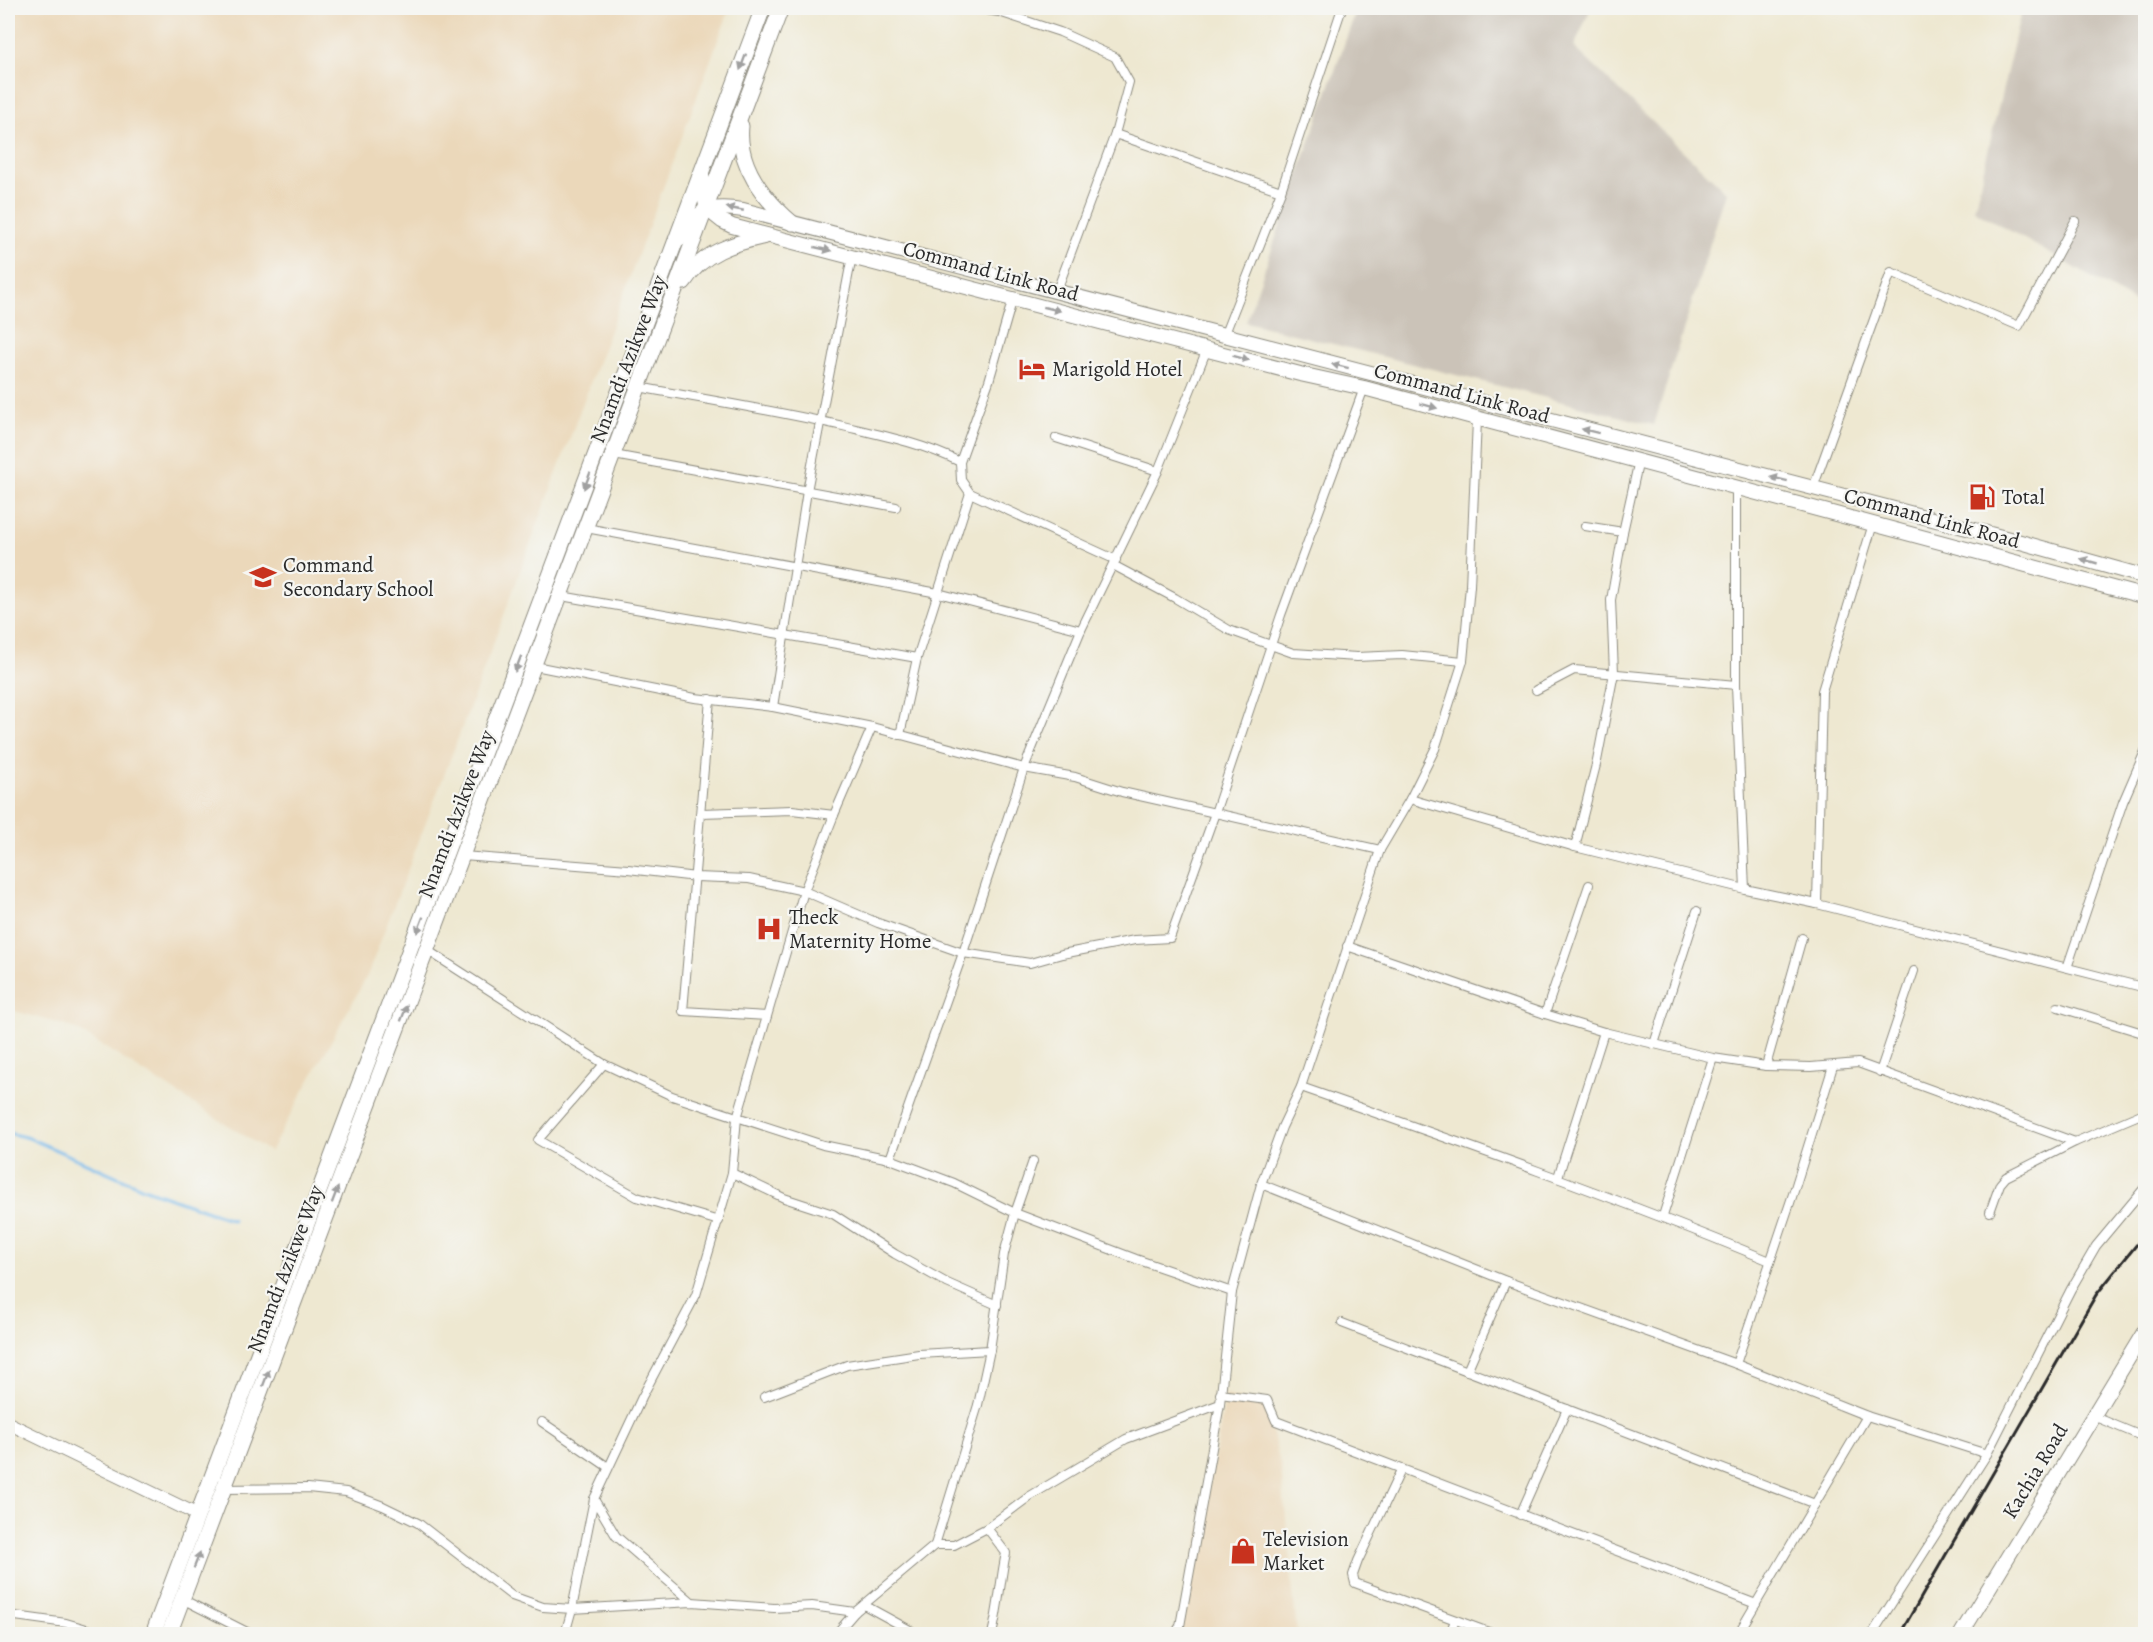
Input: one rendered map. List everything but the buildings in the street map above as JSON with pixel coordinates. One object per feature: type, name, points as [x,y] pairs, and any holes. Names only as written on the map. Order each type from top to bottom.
[{"type":"highway","name":"Nnamdi Azikwe Way","points":[[153,1635],[764,8]]},
{"type":"highway","name":"Nnamdi Azikwe Way","points":[[169,1635],[781,8]]},
{"type":"highway","points":[[747,100],[741,133],[742,149],[747,165],[765,195],[792,224]]},
{"type":"highway","points":[[670,305],[686,278],[707,258],[734,243],[766,236]]},
{"type":"main road","points":[[673,253],[687,228],[707,209],[702,188],[703,172]]},
{"type":"main road","name":"Command Link Road","points":[[707,209],[724,207],[743,210],[1813,488],[2145,577]]},
{"type":"main road","name":"Command Link Road","points":[[707,209],[732,226],[766,236],[852,256],[1300,374],[1364,388],[2145,597]]},
{"type":"main road","points":[[1300,374],[1305,357]]},
{"type":"main road","name":"Kachia Road","points":[[1964,1634],[2145,1329]]},
{"type":"street","points":[[973,8],[999,12],[1060,32],[1116,57],[1129,82],[1115,134],[1056,292]]},
{"type":"street","points":[[1224,336],[1281,191],[1342,8]]},
{"type":"street","points":[[1115,134],[1281,191]]},
{"type":"street","points":[[1813,488],[1891,272],[2019,326],[2074,221]]},
{"type":"street","points":[[773,706],[794,565],[852,256]]},
{"type":"street","points":[[1013,298],[989,381],[960,462],[961,480],[970,493],[1115,563],[1229,630],[1293,653],[1357,657],[1402,655],[1463,661]]},
{"type":"street","points":[[890,1160],[963,953],[1024,768],[1081,630],[1158,471],[1207,349]]},
{"type":"street","points":[[639,387],[820,421],[903,440],[936,450],[960,462]]},
{"type":"street","points":[[463,856],[628,869],[696,877],[749,879],[804,891],[878,923],[963,953],[1030,963],[1062,954],[1135,940],[1170,938],[1215,813],[1271,644],[1364,388]]},
{"type":"street","points":[[1175,1635],[1182,1616],[1220,1404],[1232,1292],[1261,1184],[1282,1127],[1301,1087],[1380,850],[1436,749],[1463,661],[1470,586],[1477,420]]},
{"type":"street","points":[[1056,438],[1158,471]]},
{"type":"street","points":[[614,455],[896,507]]},
{"type":"street","points":[[1575,847],[1598,761],[1614,673],[1611,600],[1639,460]]},
{"type":"street","points":[[1736,486],[1736,685],[1745,889]]},
{"type":"street","points":[[900,735],[917,658],[970,493]]},
{"type":"street","points":[[1817,904],[1822,691],[1873,524]]},
{"type":"street","points":[[1585,526],[1623,532]]},
{"type":"street","points":[[586,528],[938,593],[1081,630]]},
{"type":"street","points":[[561,596],[917,658]]},
{"type":"street","points":[[535,666],[710,699],[773,706],[872,727],[1024,768],[1076,777],[1122,792],[1380,850]]},
{"type":"street","points":[[1536,690],[1574,670],[1736,685]]},
{"type":"street","points":[[710,699],[683,1011],[767,1016]]},
{"type":"street","points":[[565,1635],[594,1499],[642,1397],[696,1295],[732,1173],[736,1118],[804,891],[872,727]]},
{"type":"street","points":[[2067,968],[2123,802],[2145,749]]},
{"type":"street","points":[[1410,799],[1575,847],[1745,889],[1817,904],[2145,988]]},
{"type":"street","points":[[701,813],[792,810],[834,814]]},
{"type":"street","points":[[1545,1014],[1589,885]]},
{"type":"street","points":[[1654,1044],[1697,911]]},
{"type":"street","points":[[1766,1066],[1802,938]]},
{"type":"street","points":[[1347,946],[1545,1014],[1604,1032],[1713,1058],[1766,1066],[1811,1068],[1858,1063],[2075,1142]]},
{"type":"street","points":[[427,950],[603,1064],[672,1096],[823,1145],[890,1160],[954,1183],[1015,1213],[1136,1259],[1232,1292]]},
{"type":"street","points":[[1880,1072],[1914,971]]},
{"type":"street","points":[[2058,1007],[2145,1034]]},
{"type":"street","points":[[1558,1177],[1604,1032]]},
{"type":"street","points":[[1663,1216],[1713,1058]]},
{"type":"street","points":[[603,1064],[538,1140],[637,1197],[719,1221]]},
{"type":"street","points":[[1736,1364],[1833,1066]]},
{"type":"street","points":[[1301,1087],[1558,1177],[1663,1216],[1770,1261]]},
{"type":"street","points":[[1990,1212],[2000,1184],[2006,1177],[2075,1142],[2145,1112]]},
{"type":"street","points":[[836,1635],[855,1612],[935,1545],[978,1405],[990,1350],[1004,1254],[1033,1161]]},
{"type":"street","points":[[732,1173],[784,1198],[833,1214],[895,1254],[947,1283],[997,1305]]},
{"type":"street","points":[[1261,1184],[1506,1281],[1736,1364],[1867,1416],[1987,1454]]},
{"type":"street","points":[[1872,1635],[1987,1454],[2071,1289],[2096,1246],[2145,1186]]},
{"type":"street","points":[[1467,1371],[1506,1281]]},
{"type":"street","points":[[1342,1323],[1815,1504]]},
{"type":"street","points":[[764,1397],[847,1365],[919,1354],[990,1350]]},
{"type":"street","points":[[1220,1394],[1267,1400],[1276,1421],[1756,1604]]},
{"type":"street","points":[[935,1545],[954,1545],[987,1528],[1030,1496],[1126,1439],[1220,1404]]},
{"type":"street","points":[[1520,1515],[1567,1409]]},
{"type":"street","points":[[1738,1635],[1867,1416]]},
{"type":"street","points":[[2093,1416],[2145,1438]]},
{"type":"street","points":[[542,1422],[609,1467]]},
{"type":"street","points":[[8,1423],[198,1515]]},
{"type":"street","points":[[1401,1470],[1358,1561],[1353,1575],[1355,1583],[1494,1635]]},
{"type":"street","points":[[224,1489],[308,1488],[346,1492],[418,1523],[512,1596],[543,1607],[572,1609],[692,1602],[774,1608],[812,1606],[855,1612]]},
{"type":"street","points":[[594,1499],[616,1536],[692,1602]]},
{"type":"street","points":[[987,1528],[1006,1553],[999,1584],[998,1612],[992,1635]]},
{"type":"street","points":[[182,1599],[251,1635]]},
{"type":"street","points":[[864,1605],[917,1635]]},
{"type":"street","points":[[8,1616],[66,1623],[104,1635]]},
{"type":"street","points":[[1450,1635],[1455,1620]]},
{"type":"shaded area","name":"Command Secondary School","points":[[8,8],[730,8],[367,976],[270,1152],[74,1028],[8,1009]]},
{"type":"shaded area","points":[[1357,8],[1591,8],[1574,47],[1726,192],[1654,425],[1246,322]]},
{"type":"shaded area","points":[[2022,8],[2145,8],[2145,308],[1974,210]]},
{"type":"shaded area","name":"Television Market","points":[[1226,1395],[1266,1405],[1281,1468],[1297,1634],[1181,1634]]},
{"type":"waterway","points":[[8,1133],[29,1138],[146,1189],[233,1220]]},
{"type":"railway","points":[[1900,1634],[2096,1295],[2146,1233]]},
{"type":"place","name":"Marigold Hotel","points":[[1032,369]]},
{"type":"place","name":"Total","points":[[1982,497]]},
{"type":"place","name":"Command Secondary School","points":[[263,577]]},
{"type":"place","name":"Theck Maternity Home","points":[[769,929]]},
{"type":"place","name":"Television Market","points":[[1243,1551]]}]
